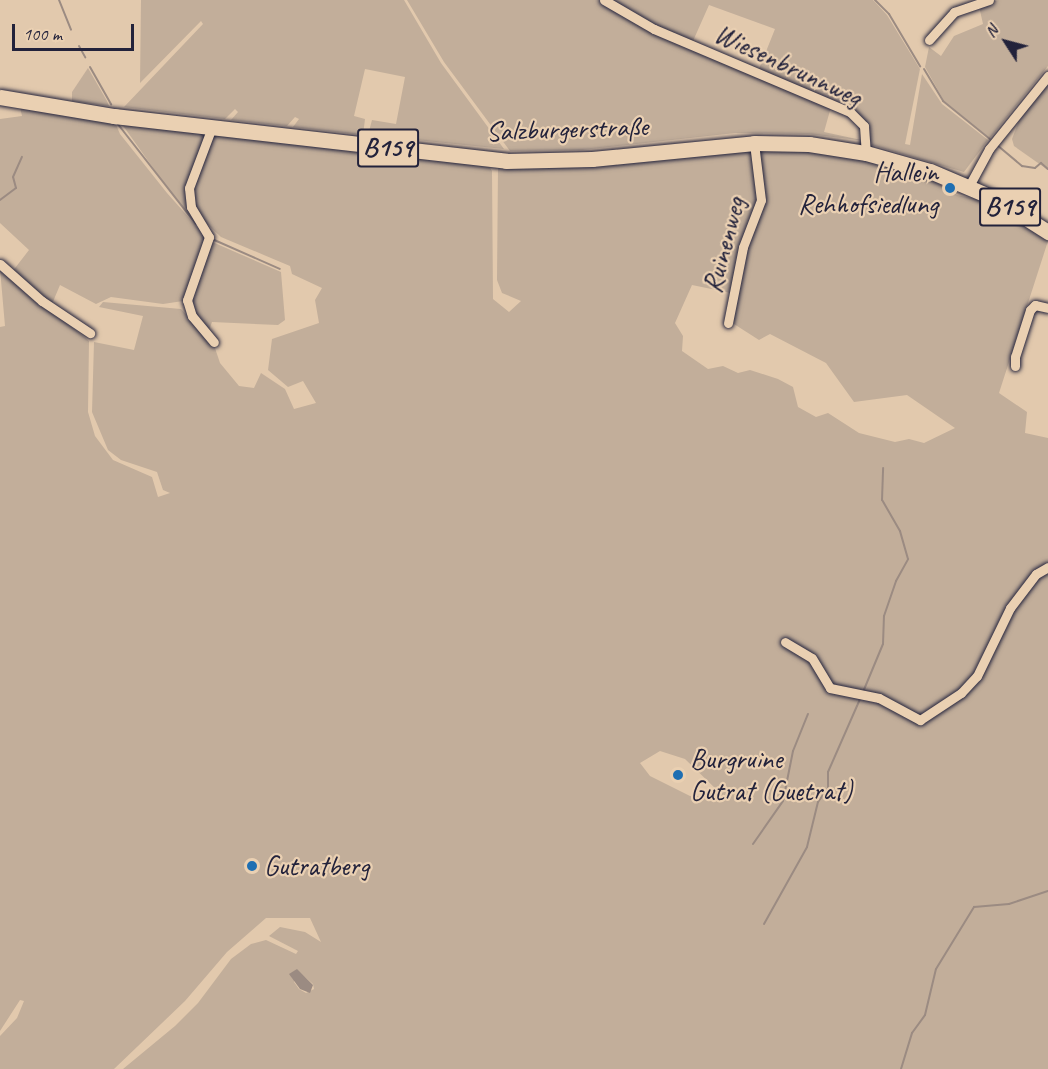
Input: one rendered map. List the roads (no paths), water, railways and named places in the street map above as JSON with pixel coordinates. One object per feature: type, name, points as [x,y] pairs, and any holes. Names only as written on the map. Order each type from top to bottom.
[{"type":"main road","name":"Salzburgerstraße","points":[[0,97],[66,109],[212,128],[516,161],[592,159],[754,143],[809,144],[866,153],[969,186],[1048,232]]},
{"type":"street","name":"Wiesenbrunnweg","points":[[604,0],[654,29],[850,112],[864,126],[866,153]]},
{"type":"street","points":[[929,40],[954,12],[989,0]]},
{"type":"street","points":[[969,186],[989,149],[1048,76]]},
{"type":"street","points":[[212,128],[189,188],[191,207],[209,237],[188,300],[192,316],[214,342]]},
{"type":"street","name":"Ruinenweg","points":[[728,323],[738,269],[761,200],[754,143]]},
{"type":"street","points":[[0,264],[42,301],[90,333]]},
{"type":"street","points":[[1015,366],[1015,357],[1030,310],[1035,305],[1048,308]]},
{"type":"street","points":[[785,642],[812,658],[830,688],[879,698],[920,720],[961,693],[977,676],[1010,608],[1036,573],[1048,567]]},
{"type":"waterway","points":[[59,0],[71,30]]},
{"type":"waterway","points":[[875,0],[889,14],[920,66]]},
{"type":"waterway","points":[[79,46],[85,57]]},
{"type":"waterway","points":[[90,67],[111,104]]},
{"type":"waterway","points":[[924,69],[943,101],[990,139]]},
{"type":"waterway","points":[[117,123],[196,224]]},
{"type":"waterway","points":[[997,145],[1022,166],[1035,168],[1041,163],[1048,169]]},
{"type":"waterway","points":[[0,200],[16,188],[13,177],[22,157]]},
{"type":"waterway","points":[[212,239],[280,269]]},
{"type":"waterway","points":[[863,692],[883,644],[884,616],[896,581],[908,559],[900,531],[882,500],[883,468]]},
{"type":"waterway","points":[[764,924],[807,847],[818,802],[828,788],[828,772],[860,699]]},
{"type":"waterway","points":[[753,844],[783,801],[793,751],[808,714]]},
{"type":"waterway","points":[[901,1069],[912,1033],[925,1015],[936,969],[974,907],[1009,904],[1048,891]]},
{"type":"place","name":"Hallein Rehhofsiedlung","points":[[950,188]]},
{"type":"place","name":"Burgruine Gutrat (Guetrat)","points":[[678,775]]},
{"type":"place","name":"Gutratberg","points":[[252,866]]}]
